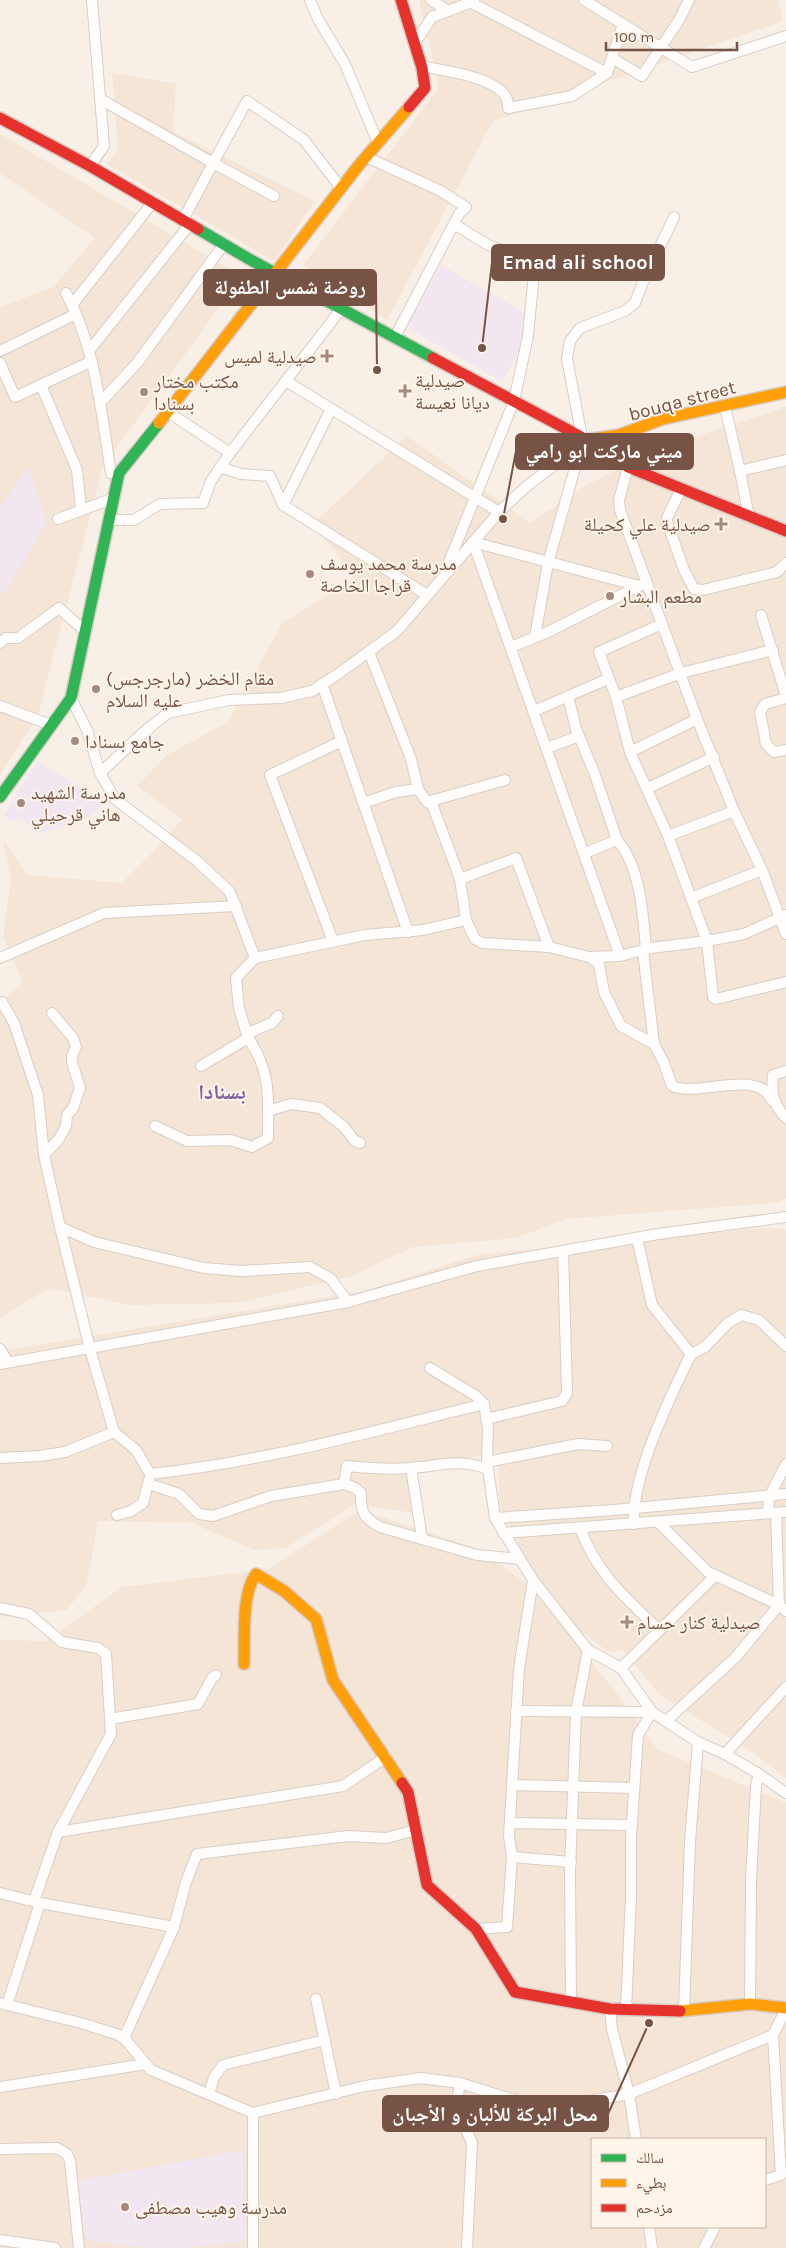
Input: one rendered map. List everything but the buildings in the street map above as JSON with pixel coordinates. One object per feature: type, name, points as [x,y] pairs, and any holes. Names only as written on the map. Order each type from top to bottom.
[{"type":"street","points":[[90,166],[104,146],[92,0]]},
{"type":"street","points":[[310,0],[318,19],[344,64],[378,143]]},
{"type":"street","points":[[0,796],[71,698],[119,473],[277,273],[341,188],[425,88],[422,66],[402,0]]},
{"type":"street","points":[[431,0],[448,11]]},
{"type":"street","points":[[584,0],[692,67],[786,36]]},
{"type":"street","points":[[612,58],[642,76],[680,20],[689,0]]},
{"type":"street","points":[[415,43],[432,17],[473,1],[607,72]]},
{"type":"street","points":[[422,66],[472,77],[497,87],[506,97],[508,108],[572,96],[607,72],[623,24]]},
{"type":"street","points":[[100,99],[213,164],[274,196]]},
{"type":"street","points":[[0,363],[15,397],[41,385],[90,356],[186,222],[213,164],[247,101],[304,140],[341,188]]},
{"type":"street","points":[[0,118],[90,166],[224,244],[584,439],[628,467],[786,531]]},
{"type":"street","points":[[366,157],[439,190],[466,207],[454,224],[395,337]]},
{"type":"street","points":[[0,351],[74,309],[153,202]]},
{"type":"street","points":[[584,439],[567,359],[570,340],[580,328],[625,310],[635,303],[674,217]]},
{"type":"street","points":[[443,574],[476,499],[514,401],[528,336],[535,263],[488,246],[454,224]]},
{"type":"street","points":[[100,404],[138,362],[224,244]]},
{"type":"street","points":[[66,293],[74,309],[90,356],[111,473],[119,473]]},
{"type":"street","points":[[109,520],[134,520],[160,504],[202,503],[210,481],[220,467],[342,308]]},
{"type":"street","points":[[286,381],[499,512]]},
{"type":"street","points":[[41,385],[77,470],[81,510]]},
{"type":"street","name":"bouqa street","points":[[584,439],[619,435],[663,419],[725,407],[786,392]]},
{"type":"street","points":[[725,407],[740,471],[748,517]]},
{"type":"street","points":[[283,505],[331,409]]},
{"type":"street","points":[[168,412],[230,454]]},
{"type":"street","points":[[100,773],[144,732],[168,713],[229,700],[281,698],[312,690],[369,652],[397,631],[443,574],[499,512],[527,486],[573,451],[584,439]]},
{"type":"street","points":[[534,637],[548,563],[577,461],[573,451]]},
{"type":"street","points":[[740,471],[786,460]]},
{"type":"street","points":[[220,467],[241,474],[270,476],[283,505],[427,595]]},
{"type":"street","points":[[628,467],[619,500],[620,510],[643,584],[662,624],[734,811],[783,917],[786,934]]},
{"type":"street","points":[[681,489],[667,518],[667,522],[684,570],[694,589],[703,590],[777,572],[786,563]]},
{"type":"street","points":[[58,519],[114,498]]},
{"type":"street","points":[[473,542],[548,563],[643,584]]},
{"type":"street","points":[[473,542],[548,748],[620,956]]},
{"type":"street","points":[[511,647],[643,584]]},
{"type":"street","points":[[0,643],[6,638],[18,638],[58,608],[85,631]]},
{"type":"street","points":[[761,615],[786,694],[765,704],[760,712],[766,744],[774,752],[786,750]]},
{"type":"street","points":[[662,624],[599,652],[616,696],[630,752],[648,788],[668,836],[707,941],[711,992],[716,999],[786,982]]},
{"type":"street","points":[[616,696],[681,673],[772,650]]},
{"type":"street","points":[[369,652],[411,759],[418,789],[427,802],[432,804],[460,879],[466,920],[475,939],[482,943],[549,946],[589,957],[620,956],[652,948],[744,934],[783,917]]},
{"type":"street","points":[[534,712],[608,679]]},
{"type":"street","points":[[322,684],[408,932]]},
{"type":"street","points":[[568,696],[571,715],[578,736],[594,772],[617,840],[624,848],[638,885],[654,1044],[672,1086],[687,1089],[742,1084],[764,1090],[786,1118]]},
{"type":"street","points":[[71,698],[87,730],[100,773],[116,799],[197,861],[230,892],[255,958]]},
{"type":"street","points":[[0,706],[51,725]]},
{"type":"street","points":[[630,752],[697,719]]},
{"type":"street","points":[[548,748],[578,736]]},
{"type":"street","points":[[333,940],[270,775],[342,742]]},
{"type":"street","points":[[648,788],[714,757]]},
{"type":"street","points":[[427,802],[505,780]]},
{"type":"street","points":[[363,803],[396,792],[418,789]]},
{"type":"street","points":[[668,836],[734,811]]},
{"type":"street","points":[[585,853],[617,840]]},
{"type":"street","points":[[460,879],[516,858],[549,946]]},
{"type":"street","points":[[690,898],[762,870]]},
{"type":"street","points":[[0,958],[104,913],[236,906]]},
{"type":"street","points":[[155,1126],[187,1141],[231,1140],[252,1147],[268,1138],[269,1087],[256,1048],[248,1038],[239,1008],[236,978],[255,958],[365,934],[423,930],[466,920]]},
{"type":"street","points":[[589,957],[599,964],[604,992],[621,1026],[654,1044]]},
{"type":"street","points":[[1,1003],[14,1023],[38,1095],[44,1155],[60,1227],[90,1349],[114,1432],[136,1450],[150,1479],[179,1494],[199,1514],[213,1516],[271,1496],[344,1484],[361,1492],[361,1504],[366,1519],[380,1527],[477,1555],[520,1559]]},
{"type":"street","points":[[44,1155],[59,1139],[66,1126],[67,1115],[76,1104],[80,1088],[72,1062],[72,1056],[76,1047],[73,1038],[52,1013]]},
{"type":"street","points":[[201,1066],[248,1038],[250,1032],[272,1023],[278,1016]]},
{"type":"street","points":[[774,1102],[771,1088],[773,1075],[786,1071]]},
{"type":"street","points":[[268,1111],[291,1104],[320,1108],[342,1126],[355,1141],[360,1143]]},
{"type":"street","points":[[0,1349],[4,1363],[90,1349],[348,1302],[477,1266],[637,1238],[786,1217]]},
{"type":"street","points":[[770,1220],[786,1222]]},
{"type":"street","points":[[60,1227],[94,1242],[204,1268],[241,1271],[310,1267],[332,1279],[348,1302]]},
{"type":"street","points":[[637,1238],[652,1304],[691,1354]]},
{"type":"street","points":[[486,1419],[562,1401],[567,1393],[563,1252]]},
{"type":"street","points":[[634,1524],[633,1508],[642,1471],[691,1354],[705,1347],[728,1323],[741,1315],[759,1320],[786,1346]]},
{"type":"street","points":[[430,1368],[476,1396],[484,1404],[487,1466],[494,1518],[533,1580],[588,1650],[621,1668],[652,1712],[698,1742],[726,1754],[786,1793]]},
{"type":"street","points":[[150,1479],[180,1470],[308,1447],[484,1404]]},
{"type":"street","points":[[0,1458],[40,1456],[65,1452],[114,1432]]},
{"type":"street","points":[[344,1484],[348,1466],[411,1468],[454,1462],[487,1466],[578,1444],[607,1446]]},
{"type":"street","points":[[666,1721],[736,1656],[782,1608],[777,1513],[770,1497],[786,1464]]},
{"type":"street","points":[[411,1468],[422,1538]]},
{"type":"street","points":[[117,1515],[131,1511],[143,1503],[150,1479]]},
{"type":"street","points":[[494,1518],[770,1497],[786,1494]]},
{"type":"street","points":[[503,1534],[777,1513]]},
{"type":"street","points":[[658,1522],[708,1572],[782,1608]]},
{"type":"street","points":[[580,1528],[588,1549],[600,1568],[659,1630]]},
{"type":"street","points":[[244,1664],[246,1621],[251,1579],[256,1574],[284,1592],[316,1619],[333,1680],[408,1792],[427,1885],[476,1930],[515,1992],[539,1998],[571,2001],[610,2009],[684,2011],[750,2004],[786,2008],[773,2035],[781,2175],[766,2180]]},
{"type":"street","points":[[621,1668],[714,1576]]},
{"type":"street","points":[[476,1930],[507,1927],[512,1857],[510,1823],[519,1669],[533,1580]]},
{"type":"street","points":[[0,1608],[29,1614],[62,1642],[98,1648],[106,1654],[111,1734],[58,1832],[4,2004],[81,2023],[124,2038],[151,2070],[253,2113],[365,2086],[421,2078],[460,2082],[543,2109],[629,2094],[773,2035]]},
{"type":"street","points":[[571,2001],[571,1862],[576,1712],[588,1650]]},
{"type":"street","points":[[110,1719],[198,1704],[212,1678],[216,1675]]},
{"type":"street","points":[[726,1754],[786,1687]]},
{"type":"street","points":[[516,1711],[652,1712]]},
{"type":"street","points":[[626,2008],[632,1825],[638,1735],[652,1712]]},
{"type":"street","points":[[684,2011],[690,1841],[698,1742]]},
{"type":"street","points":[[58,1832],[343,1786],[386,1757]]},
{"type":"street","points":[[750,2004],[751,1880],[758,1774]]},
{"type":"street","points":[[512,1785],[634,1788]]},
{"type":"street","points":[[510,1823],[632,1825]]},
{"type":"street","points":[[124,2038],[174,1927],[186,1882],[197,1854],[348,1836],[386,1838],[416,1830]]},
{"type":"street","points":[[512,1857],[571,1862]]},
{"type":"street","points":[[0,1893],[37,1902],[174,1927]]},
{"type":"street","points":[[316,1999],[336,2094]]},
{"type":"street","points":[[610,2009],[612,2029],[629,2094],[636,2138]]},
{"type":"street","points":[[209,2094],[214,2077],[223,2065],[325,2040]]},
{"type":"street","points":[[0,2087],[146,2064]]},
{"type":"street","points":[[460,2082],[456,2106],[472,2144],[467,2248]]},
{"type":"street","points":[[253,2113],[253,2248]]},
{"type":"street","points":[[0,2149],[57,2148],[67,2154],[70,2160],[79,2248]]},
{"type":"street","points":[[649,2228],[652,2248]]},
{"type":"street","points":[[704,2248],[714,2228]]},
{"type":"street","points":[[0,2241],[56,2248]]},
{"type":"shaded area","points":[[419,0],[778,0],[783,21],[493,121],[387,320],[303,265],[439,88]]},
{"type":"shaded area","points":[[112,72],[176,84],[173,132],[315,201],[274,261],[107,164],[118,150]]},
{"type":"shaded area","points":[[0,134],[242,276],[103,466],[38,715],[0,775],[0,307],[53,287],[95,238],[0,173]]},
{"type":"shaded area","points":[[441,265],[537,320],[502,382],[406,327]]},
{"type":"shaded area","points":[[786,407],[786,1199],[774,1203],[566,1219],[516,1238],[413,1247],[352,1276],[237,1303],[129,1305],[49,1288],[0,1318],[0,1003],[23,982],[3,936],[11,880],[3,839],[28,875],[122,883],[182,819],[137,786],[167,755],[228,722],[282,623],[353,580],[350,570],[313,524],[407,436],[530,523],[589,484],[655,450]]},
{"type":"shaded area","points":[[28,466],[47,522],[3,595],[0,593],[0,508]]},
{"type":"shaded area","points":[[37,762],[107,802],[85,819],[40,834],[19,818],[12,822],[4,815]]},
{"type":"shaded area","points":[[765,1228],[786,1229],[786,1778],[755,1754],[660,1695],[624,1651],[607,1651],[578,1629],[527,1561],[499,1504],[498,1452],[406,1471],[414,1513],[355,1504],[285,1548],[254,1550],[192,1523],[98,1521],[87,1583],[67,1610],[0,1617],[0,1351],[364,1291],[481,1254]]},
{"type":"shaded area","points":[[360,1510],[479,1549],[529,1586],[613,1688],[657,1749],[786,1803],[786,2248],[0,2248],[0,1640],[47,1641],[122,1587],[269,1569]]},
{"type":"shaded area","points":[[243,2150],[246,2241],[185,2248],[145,2248],[86,2240],[77,2181]]},
{"type":"traffic: fast","points":[[198,229],[249,259],[433,358]]},
{"type":"traffic: fast","points":[[0,797],[71,698],[119,473],[159,423]]},
{"type":"traffic: slow","points":[[159,423],[359,165],[409,107]]},
{"type":"traffic: slow","points":[[587,440],[619,435],[663,419],[786,392]]},
{"type":"traffic: slow","points":[[244,1664],[246,1605],[251,1583],[256,1574],[284,1591],[316,1619],[333,1680],[402,1783]]},
{"type":"traffic: slow","points":[[680,2011],[750,2004],[786,2008]]},
{"type":"traffic: jam","points":[[401,0],[422,68],[425,88],[409,107]]},
{"type":"traffic: jam","points":[[0,118],[90,166],[198,229]]},
{"type":"traffic: jam","points":[[433,358],[587,440],[628,467],[786,531]]},
{"type":"traffic: jam","points":[[402,1783],[408,1792],[427,1885],[476,1929],[515,1992],[610,2009],[680,2011]]},
{"type":"place","name":"Emad ali school","points":[[482,348]]},
{"type":"place","name":"صيدلية لميس","points":[[327,356]]},
{"type":"place","name":"روضة شمس الطفولة","points":[[377,370]]},
{"type":"place","name":"صيدلية ديانا نعيسة","points":[[405,391]]},
{"type":"place","name":"مكتب مختار بسنادا","points":[[144,392]]},
{"type":"place","name":"ميني ماركت ابو رامي","points":[[503,519]]},
{"type":"place","name":"صيدلية علي كحيلة","points":[[721,524]]},
{"type":"place","name":"مدرسة محمد يوسف قراجا الخاصة","points":[[310,574]]},
{"type":"place","name":"مطعم البشار","points":[[610,596]]},
{"type":"place","name":"مقام الخضر (مارجرجس) عليه السلام","points":[[96,689]]},
{"type":"place","name":"جامع بسنادا","points":[[75,741]]},
{"type":"place","name":"مدرسة الشهيد هاني قرحيلي","points":[[21,803]]},
{"type":"place","name":"صيدلية كنار حسام","points":[[627,1622]]},
{"type":"place","name":"محل البركة للألبان و الأجبان","points":[[649,2023]]},
{"type":"place","name":"مدرسة وهيب مصطفى","points":[[125,2207]]},
{"type":"district","name":"بسنادا","points":[[222,1092]]}]
